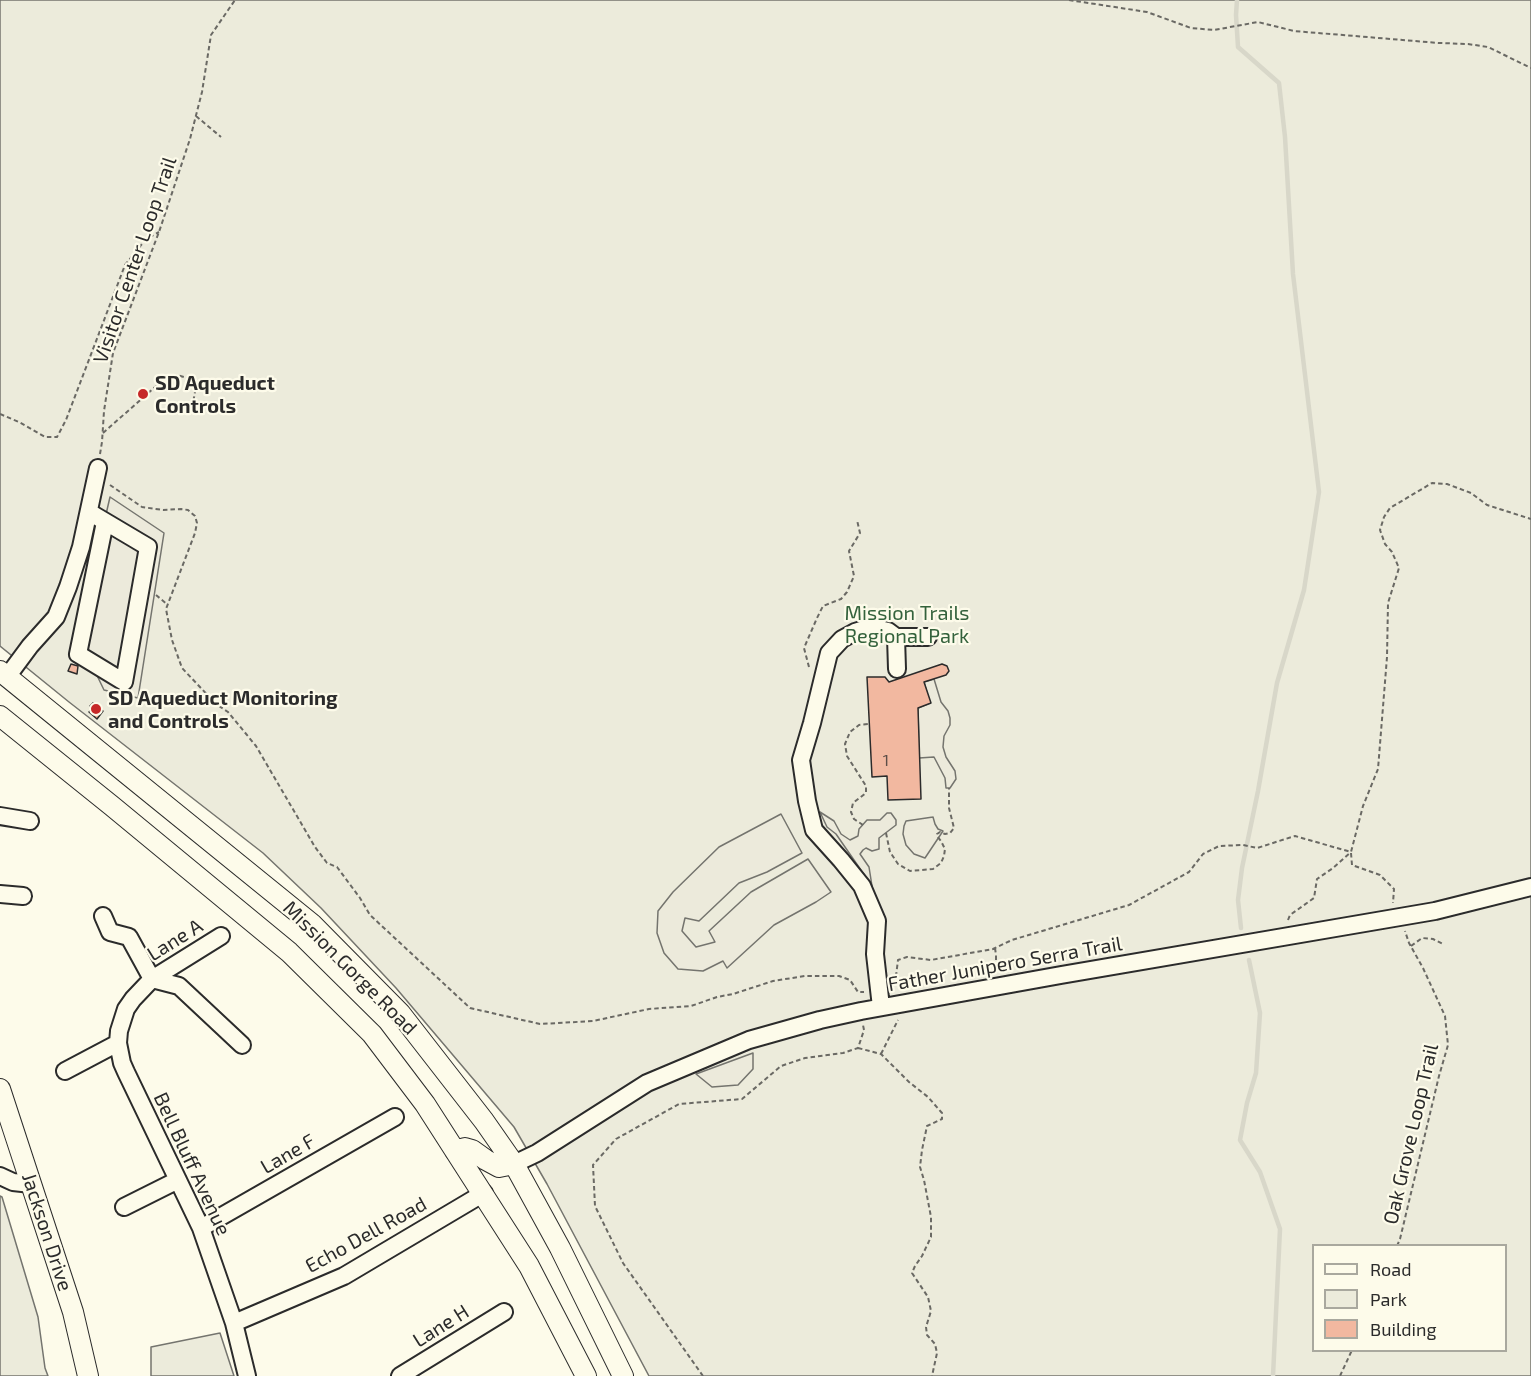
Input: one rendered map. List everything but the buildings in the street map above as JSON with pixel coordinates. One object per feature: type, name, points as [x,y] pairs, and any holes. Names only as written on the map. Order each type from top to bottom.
[{"type":"main road","name":"Mission Gorge Road","points":[[2,678],[312,924],[400,1013],[484,1121],[514,1164],[560,1248],[623,1376]]},
{"type":"main road","name":"Mission Gorge Road","points":[[0,716],[289,952],[372,1034],[425,1104],[530,1266],[586,1376]]},
{"type":"main road","name":"Jackson Drive","points":[[0,1089],[73,1312],[88,1376]]},
{"type":"main road","points":[[455,1150],[465,1148],[472,1150],[499,1167],[514,1164]]},
{"type":"street","points":[[2,678],[56,617],[81,547],[98,468]]},
{"type":"street","points":[[89,512],[148,547],[124,682],[78,654],[105,522]]},
{"type":"street","points":[[880,999],[875,954],[877,921],[862,886],[814,830],[801,760],[829,653],[842,639],[871,627],[888,631],[896,637],[928,637]]},
{"type":"street","points":[[896,637],[897,669]]},
{"type":"street","points":[[0,816],[30,821]]},
{"type":"street","name":"Father Junipero Serra Trail","points":[[514,1164],[537,1153],[647,1083],[748,1040],[861,1011],[880,999],[899,1004],[1393,918],[1531,887]]},
{"type":"street","points":[[0,894],[22,896]]},
{"type":"street","points":[[103,916],[110,932],[129,937],[152,979],[179,986],[242,1045]]},
{"type":"street","name":"Lane A","points":[[152,979],[221,936]]},
{"type":"street","name":"Bell Bluff Avenue","points":[[152,979],[126,1008],[118,1043],[122,1063],[201,1228],[234,1323],[247,1376]]},
{"type":"street","points":[[65,1071],[118,1043]]},
{"type":"street","name":"Lane F","points":[[201,1228],[395,1117]]},
{"type":"street","points":[[0,1176],[13,1182],[31,1184]]},
{"type":"street","points":[[124,1208],[178,1180]]},
{"type":"street","name":"Echo Dell Road","points":[[234,1323],[344,1276],[484,1193]]},
{"type":"street","name":"Lane H","points":[[400,1376],[504,1312]]},
{"type":"path","name":"Visitor Center Loop Trail","points":[[98,468],[113,353],[175,186],[202,92],[211,35],[235,0]]},
{"type":"path","points":[[1069,0],[1147,12],[1191,27],[1214,30],[1258,22],[1294,31],[1468,44],[1488,47],[1531,68]]},
{"type":"path","points":[[196,116],[221,137]]},
{"type":"path","points":[[0,414],[45,437],[57,437],[66,420],[125,265],[146,239],[159,232]]},
{"type":"path","points":[[103,433],[163,380],[177,375],[191,379],[195,392],[193,403]]},
{"type":"path","points":[[98,468],[106,482],[142,507],[163,510],[182,508],[195,516],[197,523],[195,533],[166,609],[172,640],[182,668],[216,704],[228,712],[256,747],[315,847],[327,863],[337,867],[370,915],[470,1008],[540,1024],[593,1021],[650,1010],[691,1006],[773,981],[805,976],[839,976],[850,980],[858,992],[880,999],[893,990],[898,960],[907,957],[931,960],[995,948],[1012,940],[1129,905],[1189,872],[1203,854],[1219,846],[1243,845],[1257,848],[1295,837],[1351,852]]},
{"type":"path","points":[[1393,918],[1394,889],[1380,875],[1352,865],[1351,852],[1363,806],[1378,769],[1387,657],[1388,603],[1399,568],[1380,530],[1384,517],[1390,507],[1432,483],[1447,484],[1471,493],[1487,505],[1531,519]]},
{"type":"path","points":[[823,677],[814,674],[808,666],[804,648],[823,606],[841,599],[854,576],[849,552],[860,533],[857,520]]},
{"type":"path","points":[[862,825],[854,819],[851,812],[853,803],[866,793],[866,786],[847,756],[845,744],[850,732],[859,725],[869,724]]},
{"type":"path","points":[[886,833],[890,852],[898,864],[910,871],[933,869],[941,863],[945,849],[937,834],[940,832],[945,834],[954,828],[949,808],[949,788]]},
{"type":"path","points":[[1289,935],[1286,924],[1290,915],[1314,898],[1317,879],[1351,852]]},
{"type":"path","name":"Oak Grove Loop Trail","points":[[1393,918],[1404,929],[1445,1016],[1448,1046],[1398,1244]]},
{"type":"path","points":[[1411,946],[1422,938],[1443,944]]},
{"type":"path","points":[[995,948],[997,986]]},
{"type":"path","points":[[881,1054],[900,1016],[899,1004]]},
{"type":"path","points":[[858,1048],[864,1030],[861,1011]]},
{"type":"path","points":[[704,1376],[623,1263],[595,1206],[593,1165],[616,1139],[678,1104],[742,1099],[781,1066],[805,1058],[843,1053],[858,1048],[881,1054],[942,1113],[942,1119],[927,1126],[922,1150],[920,1167],[931,1217],[931,1237],[912,1273],[928,1297],[931,1311],[926,1327],[927,1335],[935,1344],[937,1353],[932,1376]]},
{"type":"path","points":[[1340,1376],[1351,1352]]},
{"type":"green space","name":"Mission Trails Regional Park","points":[[0,0],[1531,0],[1531,1376],[649,1376],[547,1184],[514,1127],[396,988],[321,908],[263,853],[0,646]]},
{"type":"green space","points":[[0,1196],[38,1317],[48,1376],[0,1376]]},
{"type":"green space","points":[[220,1333],[234,1376],[151,1376],[151,1347]]},
{"type":"shaded area","points":[[110,497],[164,533],[138,698],[104,690],[78,636]]},
{"type":"shaded area","points":[[934,679],[941,702],[950,718],[943,747],[955,771],[956,779],[950,788],[946,788],[945,778],[934,757],[919,758],[918,708],[930,703],[924,682]]},
{"type":"shaded area","points":[[820,812],[834,821],[841,834],[850,840],[858,836],[859,829],[867,820],[880,820],[887,813],[891,813],[896,820],[896,825],[879,838],[879,849],[872,851],[866,848],[860,854],[869,867],[872,886],[836,834],[827,827]]},
{"type":"shaded area","points":[[781,814],[802,853],[767,872],[739,883],[699,921],[685,918],[682,931],[696,947],[715,942],[709,931],[751,892],[808,859],[831,892],[774,925],[727,968],[723,961],[703,971],[678,969],[664,953],[657,933],[658,911],[673,892],[719,847]]},
{"type":"shaded area","points":[[933,817],[938,829],[943,831],[925,858],[914,854],[906,845],[903,834],[904,826],[906,821]]},
{"type":"shaded area","points":[[753,1053],[753,1069],[738,1085],[712,1087],[696,1074]]},
{"type":"waterway","points":[[1237,0],[1238,47],[1279,83],[1285,137],[1293,274],[1319,492],[1304,590],[1277,683],[1242,868],[1238,900],[1241,928]]},
{"type":"waterway","points":[[1249,960],[1260,1013],[1256,1073],[1240,1140],[1260,1172],[1280,1229],[1273,1376]]},
{"type":"place","name":"SD Aqueduct Controls","points":[[143,394]]},
{"type":"place","name":"SD Aqueduct Monitoring and Controls","points":[[96,709]]}]
